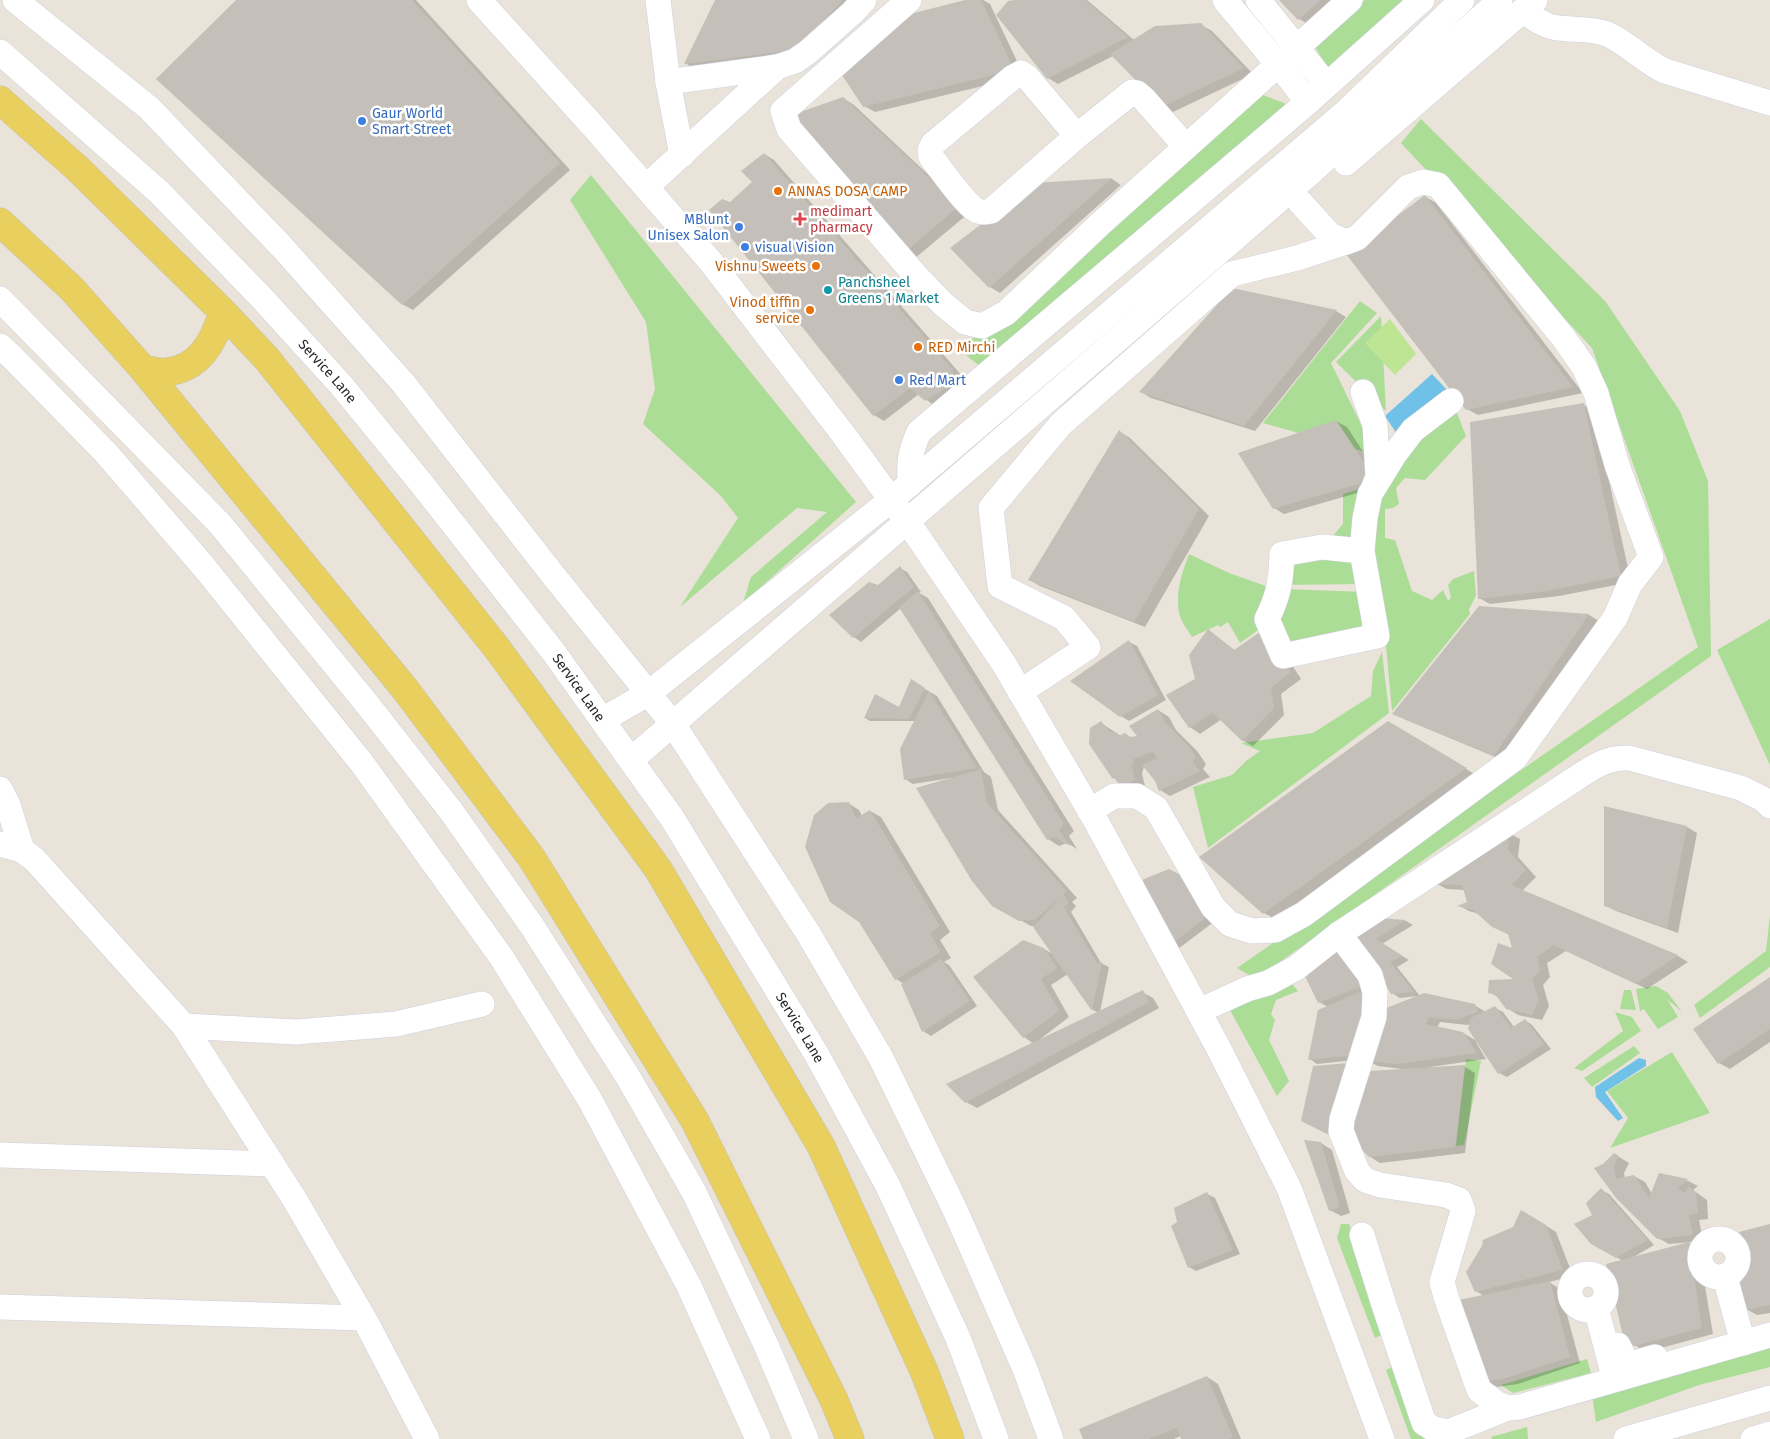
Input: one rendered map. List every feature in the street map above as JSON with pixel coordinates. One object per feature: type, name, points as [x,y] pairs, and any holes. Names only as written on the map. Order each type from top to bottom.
[{"type":"main road","points":[[0,100],[78,169],[223,312],[267,359],[496,647],[658,869],[821,1146],[924,1371],[950,1439]]},
{"type":"main road","points":[[0,222],[72,289],[143,369],[405,689],[531,856],[696,1121],[834,1400],[850,1439]]},
{"type":"main road","points":[[143,369],[172,371],[200,357],[216,333],[223,312]]},
{"type":"street","points":[[15,0],[149,108],[282,247],[403,382],[553,575],[650,693],[673,724],[808,933],[881,1058],[968,1238],[1025,1369],[1051,1439]]},
{"type":"street","points":[[479,0],[593,126],[710,260],[843,434],[910,526],[1004,664],[1090,811],[1199,1011],[1289,1188],[1382,1439]]},
{"type":"street","points":[[658,0],[668,82],[682,155]]},
{"type":"street","points":[[668,82],[777,67],[795,61],[808,52],[864,0]]},
{"type":"street","points":[[909,0],[783,111],[789,129],[917,277],[943,304],[965,322],[982,326],[1006,313],[1100,224],[1350,0]]},
{"type":"street","points":[[1225,0],[1308,102]]},
{"type":"street","points":[[1258,0],[1326,84]]},
{"type":"street","points":[[910,484],[909,462],[912,446],[919,432],[1308,102],[1422,0]]},
{"type":"street","points":[[910,526],[1310,173],[1415,62],[1462,0]]},
{"type":"street","points":[[602,720],[650,693],[891,500],[1347,111],[1500,0]]},
{"type":"street","points":[[631,760],[1300,202],[1529,5],[1540,22],[1553,27],[1592,30],[1604,33],[1615,38],[1652,65],[1665,71],[1770,103]]},
{"type":"street","name":"Service Lane","points":[[0,52],[159,192],[259,295],[341,384],[549,646],[631,760],[672,818],[817,1055],[888,1186],[958,1338],[996,1439]]},
{"type":"street","points":[[646,187],[777,67]]},
{"type":"street","points":[[1076,136],[1028,78],[1021,73],[1012,78],[933,144],[930,150],[931,157],[973,209],[984,212],[991,210],[1076,136],[1132,92],[1137,93],[1144,99],[1186,147]]},
{"type":"street","points":[[1020,692],[1088,647],[1064,618],[1000,586],[991,508],[1061,424],[1232,274],[1297,258],[1357,238],[1408,188],[1423,182],[1438,185],[1563,337],[1584,367],[1596,393],[1618,468],[1651,557],[1630,584],[1616,618],[1515,758],[1304,914],[1274,930],[1252,931],[1230,924],[1213,907],[1156,808],[1136,796],[1114,796],[1090,811]]},
{"type":"street","points":[[1300,202],[1330,235],[1346,242]]},
{"type":"street","points":[[0,299],[220,524],[367,704],[450,811],[537,934],[628,1077],[689,1184],[766,1345],[806,1439]]},
{"type":"street","points":[[0,346],[106,453],[204,567],[361,762],[502,958],[590,1100],[689,1286],[758,1439]]},
{"type":"street","points":[[1362,551],[1322,547],[1282,554],[1281,584],[1267,619],[1283,656],[1377,636],[1362,551],[1365,518],[1370,494],[1378,477],[1375,425],[1363,392]]},
{"type":"street","points":[[1370,494],[1394,455],[1413,430],[1452,401]]},
{"type":"street","points":[[1199,1011],[1247,989],[1268,983],[1296,968],[1339,934],[1598,764],[1616,757],[1629,758],[1742,788],[1763,799],[1770,806]]},
{"type":"street","points":[[0,789],[8,805],[11,847],[35,860],[184,1026],[295,1200],[364,1318],[427,1439]]},
{"type":"street","points":[[1339,934],[1370,975],[1375,992],[1374,1017],[1342,1119],[1341,1131],[1357,1171],[1364,1180],[1380,1185],[1446,1195],[1459,1200],[1464,1211],[1442,1282],[1479,1390],[1496,1403],[1508,1408]]},
{"type":"street","points":[[184,1026],[296,1032],[396,1024],[482,1004]]},
{"type":"street","points":[[0,1155],[271,1164]]},
{"type":"street","points":[[1362,1235],[1424,1423],[1434,1429],[1448,1432],[1508,1408],[1614,1380],[1742,1338],[1770,1326]]},
{"type":"street","points":[[1725,1277],[1742,1338]]},
{"type":"street","points":[[0,1307],[364,1318]]},
{"type":"street","points":[[1596,1308],[1614,1380]]},
{"type":"street","points":[[1618,1346],[1626,1361],[1631,1364],[1742,1338],[1770,1335]]},
{"type":"street","points":[[1626,1439],[1770,1398]]},
{"type":"street","points":[[1753,1439],[1770,1434]]},
{"type":"green space","points":[[1365,0],[1405,0],[1328,68],[1314,45]]},
{"type":"green space","points":[[1260,94],[1286,104],[982,368],[956,347],[1002,324]]},
{"type":"green space","points":[[1421,119],[1605,301],[1680,411],[1708,481],[1711,656],[1256,979],[1237,968],[1698,647],[1592,348],[1401,143]]},
{"type":"green space","points":[[591,175],[856,502],[743,603],[751,577],[827,512],[797,508],[680,607],[738,518],[721,496],[643,424],[655,389],[646,322],[570,200]]},
{"type":"green space","points":[[1360,301],[1377,313],[1331,363],[1376,455],[1263,423]]},
{"type":"green space","points":[[1381,316],[1386,411],[1336,362]]},
{"type":"green space","points":[[1390,319],[1416,354],[1395,375],[1365,343]]},
{"type":"green space","points":[[1453,403],[1466,436],[1425,480],[1405,478],[1396,488],[1399,504],[1393,508],[1385,509],[1385,538],[1395,540],[1412,591],[1432,600],[1443,590],[1448,601],[1451,598],[1448,585],[1453,579],[1474,571],[1476,596],[1469,609],[1470,614],[1392,711],[1381,592],[1368,519],[1400,456]]},
{"type":"green space","points":[[1368,486],[1356,547],[1326,544],[1343,524],[1343,494]]},
{"type":"green space","points":[[1189,554],[1229,573],[1274,589],[1261,628],[1240,643],[1228,622],[1220,627],[1218,625],[1192,637],[1181,619],[1178,608],[1181,577]]},
{"type":"green space","points":[[1285,556],[1360,559],[1362,584],[1285,585]]},
{"type":"green space","points":[[1283,589],[1365,592],[1376,634],[1283,652],[1271,616]]},
{"type":"green space","points":[[1770,619],[1770,765],[1717,650]]},
{"type":"green space","points":[[1382,652],[1389,713],[1208,848],[1193,787],[1232,775],[1246,761],[1260,751],[1241,743],[1313,733],[1371,696],[1373,671]]},
{"type":"green space","points":[[1770,915],[1770,967],[1700,1018],[1694,1005],[1766,951]]},
{"type":"green space","points":[[1288,979],[1298,991],[1276,1000],[1271,1014],[1275,1020],[1269,1040],[1289,1081],[1277,1096],[1230,1010]]},
{"type":"green space","points":[[1656,986],[1668,993],[1682,1012],[1667,999],[1678,1017],[1658,1029],[1644,1009],[1640,1011],[1636,989]]},
{"type":"green space","points":[[1624,990],[1631,990],[1636,1010],[1620,1009]]},
{"type":"green space","points":[[1615,1012],[1632,1017],[1641,1031],[1582,1071],[1574,1068],[1623,1031]]},
{"type":"green space","points":[[1634,1046],[1640,1053],[1592,1087],[1584,1078]]},
{"type":"green space","points":[[1672,1052],[1710,1113],[1610,1148],[1628,1118],[1607,1091]]},
{"type":"green space","points":[[1466,1059],[1481,1061],[1464,1145],[1456,1146]]},
{"type":"green space","points":[[1341,1224],[1349,1224],[1388,1332],[1375,1338],[1337,1238]]},
{"type":"green space","points":[[1770,1344],[1770,1367],[1699,1385],[1596,1422],[1592,1393]]},
{"type":"green space","points":[[1587,1359],[1591,1373],[1513,1393],[1501,1385]]},
{"type":"green space","points":[[1394,1366],[1422,1427],[1424,1439],[1411,1439],[1386,1370]]},
{"type":"green space","points":[[1527,1427],[1528,1439],[1492,1439],[1491,1437]]},
{"type":"water","points":[[1432,374],[1450,393],[1399,437],[1385,416]]},
{"type":"water","points":[[1639,1058],[1646,1060],[1646,1066],[1605,1092],[1623,1118],[1618,1121],[1596,1097],[1595,1087]]},
{"type":"building","name":"Gaur World Smart Street","points":[[236,0],[412,0],[560,163],[402,305],[156,79]]},
{"type":"building","points":[[715,0],[843,0],[795,50],[684,64]]},
{"type":"building","points":[[965,0],[981,0],[1014,70],[863,107],[840,72],[914,13]]},
{"type":"building","points":[[1085,0],[1128,37],[1047,79],[996,15],[1008,1]]},
{"type":"building","points":[[1279,0],[1321,0],[1298,20]]},
{"type":"building","points":[[1201,23],[1244,68],[1162,107],[1110,54],[1155,26]]},
{"type":"building","points":[[843,97],[959,206],[903,254],[792,115]]},
{"type":"building","name":"Panchsheel Greens 1 Market","points":[[764,153],[953,370],[954,383],[925,401],[910,388],[873,416],[709,210],[722,199],[730,202],[752,182],[741,171]]},
{"type":"building","points":[[1112,178],[989,288],[950,248],[1035,183]]},
{"type":"building","points":[[1425,195],[1573,387],[1466,410],[1346,254]]},
{"type":"building","points":[[1232,288],[1337,310],[1244,426],[1139,392]]},
{"type":"building","points":[[1584,403],[1621,576],[1547,591],[1478,599],[1470,422]]},
{"type":"building","points":[[1336,420],[1375,479],[1273,509],[1238,453]]},
{"type":"building","points":[[1119,430],[1199,509],[1134,622],[1028,580]]},
{"type":"building","points":[[900,566],[914,587],[853,638],[829,615],[869,582],[878,585]]},
{"type":"building","points":[[918,591],[1064,824],[1059,830],[1070,846],[1055,837],[1047,840],[899,607]]},
{"type":"building","points":[[1479,606],[1589,614],[1494,756],[1392,714]]},
{"type":"building","points":[[1208,629],[1234,650],[1263,630],[1291,672],[1271,688],[1274,708],[1242,741],[1213,713],[1189,728],[1166,695],[1195,679],[1189,655]]},
{"type":"building","points":[[1129,640],[1158,695],[1120,717],[1070,681]]},
{"type":"building","points":[[911,679],[925,688],[909,719],[864,718],[875,694],[899,707]]},
{"type":"building","points":[[929,691],[977,768],[904,780],[900,749]]},
{"type":"building","points":[[1158,709],[1165,722],[1187,744],[1196,757],[1193,762],[1200,771],[1159,791],[1155,781],[1142,765],[1157,758],[1153,752],[1134,759],[1132,767],[1135,780],[1121,787],[1112,778],[1089,744],[1090,728],[1101,721],[1109,731],[1117,733],[1119,736],[1125,733],[1130,737],[1137,736],[1129,726]]},
{"type":"building","points":[[1388,721],[1467,768],[1263,914],[1199,857]]},
{"type":"building","points":[[981,769],[987,803],[1067,891],[1063,894],[1069,902],[1064,907],[1097,963],[1102,962],[1092,1011],[1033,927],[1062,896],[1035,920],[1019,921],[992,906],[972,881],[916,788]]},
{"type":"building","points":[[849,802],[856,818],[870,810],[940,926],[930,933],[941,952],[895,980],[859,922],[830,902],[805,847],[814,815],[828,803]]},
{"type":"building","points":[[1604,806],[1687,826],[1667,928],[1604,906]]},
{"type":"building","points":[[1509,831],[1508,850],[1526,870],[1511,885],[1678,955],[1636,984],[1554,945],[1537,957],[1540,971],[1532,979],[1539,1000],[1532,1015],[1506,1009],[1495,994],[1488,993],[1489,980],[1513,979],[1491,964],[1498,943],[1512,948],[1508,934],[1492,927],[1473,910],[1457,906],[1467,902],[1462,885],[1435,884]]},
{"type":"building","points":[[1169,869],[1200,885],[1212,913],[1170,945],[1135,886],[1144,879]]},
{"type":"building","points":[[1379,918],[1406,920],[1376,939],[1403,956],[1390,962],[1414,992],[1391,994],[1354,934]]},
{"type":"building","points":[[1023,940],[1044,948],[1057,968],[1041,979],[1059,1011],[1023,1038],[973,977]]},
{"type":"building","points":[[1340,948],[1369,984],[1318,1003],[1304,974]]},
{"type":"building","points":[[941,959],[970,1001],[922,1032],[901,984]]},
{"type":"building","points":[[1770,977],[1770,1029],[1718,1064],[1693,1029]]},
{"type":"building","points":[[1143,990],[1149,1002],[965,1103],[946,1084]]},
{"type":"building","points":[[1364,990],[1370,1015],[1356,1055],[1308,1060],[1318,1010]]},
{"type":"building","points":[[1424,993],[1475,1004],[1478,1012],[1456,1020],[1429,1017],[1426,1024],[1463,1032],[1477,1053],[1398,1064],[1367,1061],[1379,1011]]},
{"type":"building","points":[[1495,1006],[1511,1028],[1525,1019],[1544,1044],[1498,1074],[1468,1029],[1471,1018]]},
{"type":"building","points":[[1349,1063],[1331,1136],[1301,1121],[1313,1066]]},
{"type":"building","points":[[1465,1065],[1455,1147],[1369,1157],[1350,1138],[1370,1071]]},
{"type":"building","points":[[1304,1140],[1321,1142],[1340,1207],[1329,1211]]},
{"type":"building","points":[[1614,1153],[1619,1156],[1614,1166],[1616,1179],[1634,1175],[1649,1198],[1659,1173],[1688,1179],[1678,1188],[1685,1193],[1689,1186],[1696,1193],[1698,1213],[1689,1215],[1693,1235],[1657,1239],[1616,1198],[1594,1168],[1603,1164]]},
{"type":"building","points":[[1601,1188],[1648,1240],[1616,1258],[1591,1244],[1574,1224],[1592,1215],[1586,1203]]},
{"type":"building","points":[[1207,1192],[1233,1250],[1188,1268],[1171,1226],[1177,1222],[1174,1208]]},
{"type":"building","points":[[1521,1210],[1546,1225],[1563,1270],[1475,1292],[1466,1272],[1482,1246],[1483,1240],[1513,1227]]},
{"type":"building","points":[[1770,1224],[1770,1305],[1745,1310],[1733,1272],[1737,1274],[1751,1252],[1739,1232]]},
{"type":"building","points":[[1689,1242],[1702,1328],[1634,1346],[1624,1340],[1606,1264]]},
{"type":"building","points":[[1550,1281],[1570,1357],[1506,1378],[1485,1382],[1454,1301]]},
{"type":"building","points":[[1207,1376],[1233,1437],[1229,1439],[1181,1439],[1177,1428],[1149,1439],[1083,1439],[1079,1429]]},
{"type":"place","name":"Gaur World Smart Street","points":[[362,121]]},
{"type":"place","name":"ANNAS DOSA CAMP","points":[[778,191]]},
{"type":"place","name":"medimart pharmacy","points":[[800,219]]},
{"type":"place","name":"MBlunt Unisex Salon","points":[[739,227]]},
{"type":"place","name":"visual Vision","points":[[745,247]]},
{"type":"place","name":"Vishnu Sweets","points":[[816,266]]},
{"type":"place","name":"Panchsheel Greens 1 Market","points":[[828,290]]},
{"type":"place","name":"Vinod tiffin service","points":[[810,310]]},
{"type":"place","name":"RED Mirchi","points":[[918,347]]},
{"type":"place","name":"Red Mart","points":[[899,380]]}]
